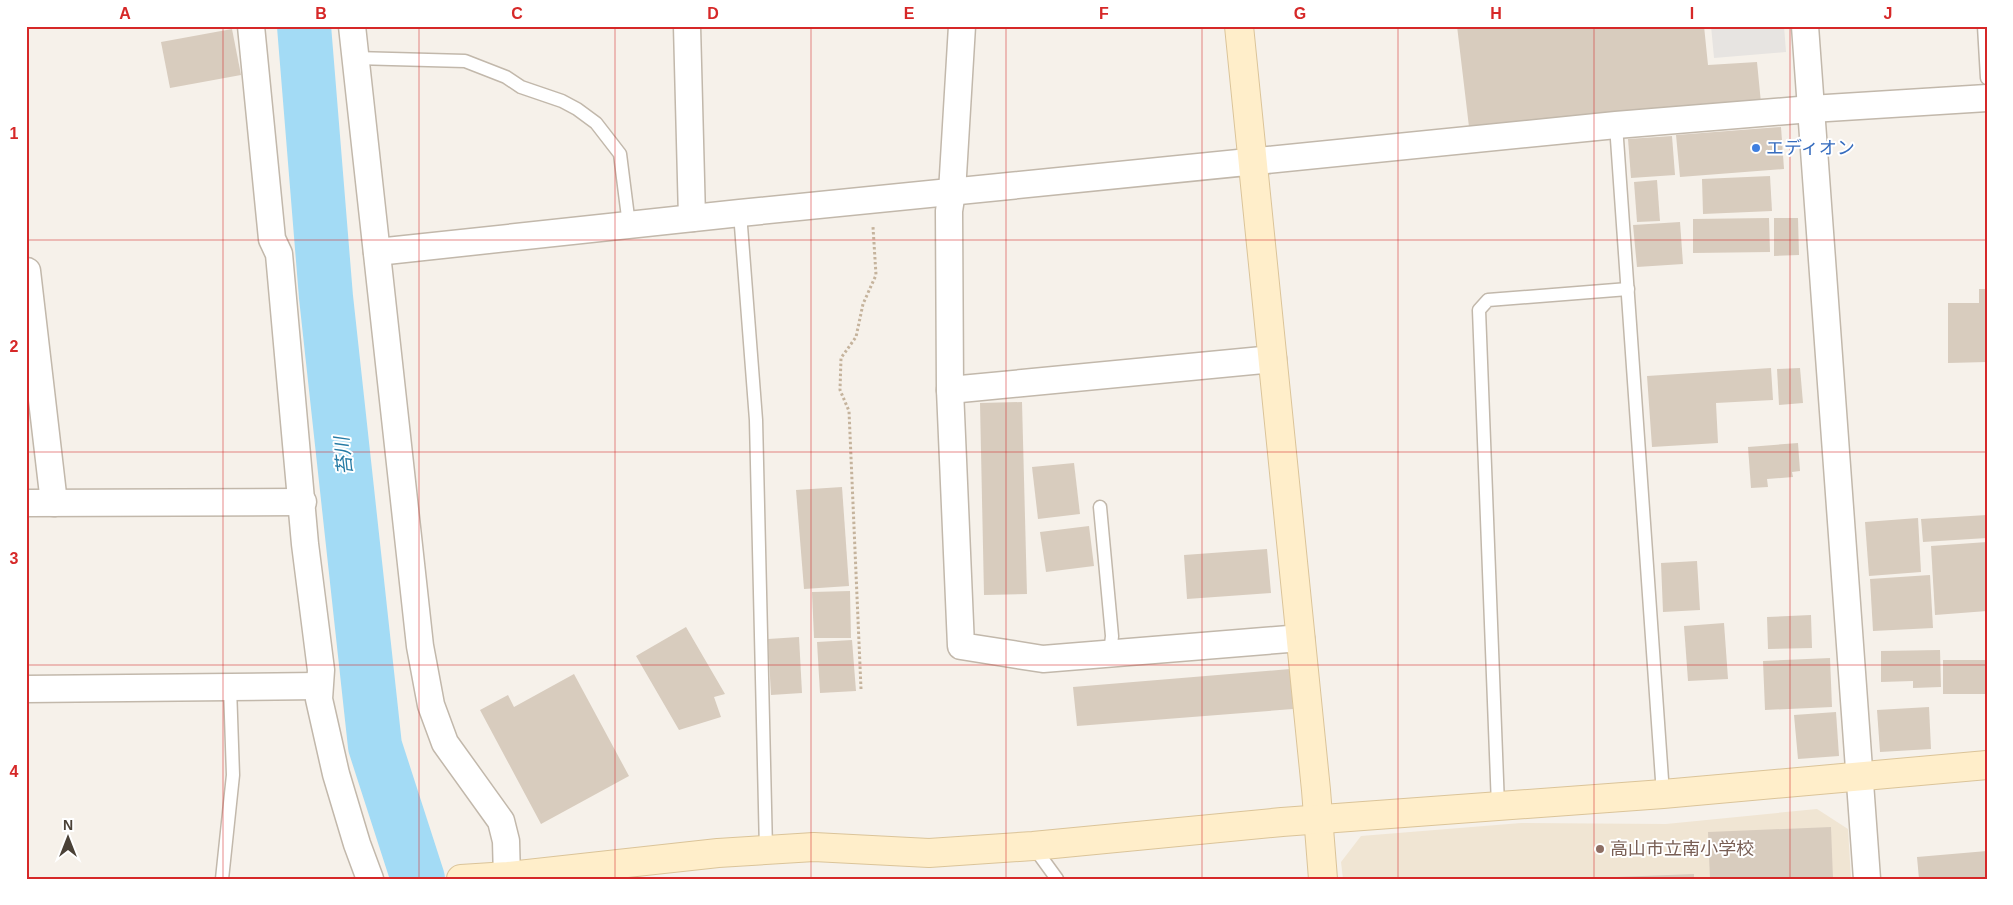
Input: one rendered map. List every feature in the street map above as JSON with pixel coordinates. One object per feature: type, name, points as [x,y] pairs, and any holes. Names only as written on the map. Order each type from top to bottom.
[{"type":"street","points":[[251,26],[272,239],[279,254],[299,480],[303,502],[305,544],[321,670],[320,699],[336,774],[357,844],[370,879]]},
{"type":"street","points":[[352,26],[420,646],[431,705],[445,742],[501,820],[506,840],[489,878]]},
{"type":"street","points":[[687,26],[692,218]]},
{"type":"street","points":[[962,26],[952,192],[949,211],[950,390],[961,646],[1043,659],[1300,638]]},
{"type":"street","points":[[1239,26],[1319,819],[1322,879]]},
{"type":"street","points":[[1805,26],[1867,879]]},
{"type":"street","points":[[378,252],[874,199],[1616,125],[1810,109],[1987,98]]},
{"type":"street","points":[[27,271],[54,503]]},
{"type":"street","points":[[950,390],[1273,359]]},
{"type":"street","points":[[26,503],[303,502]]},
{"type":"street","points":[[26,689],[320,686]]},
{"type":"street","points":[[489,878],[718,852],[814,847],[929,853],[1033,846],[1319,819],[1663,794],[1860,778],[1987,765]]},
{"type":"lane","points":[[1984,26],[1987,78]]},
{"type":"lane","points":[[355,58],[465,61],[506,77],[521,87],[562,101],[577,109],[596,123],[620,154],[629,225]]},
{"type":"lane","points":[[1616,125],[1663,794]]},
{"type":"lane","points":[[740,213],[756,420],[766,850]]},
{"type":"lane","points":[[1498,806],[1479,310],[1488,300],[1628,289]]},
{"type":"lane","points":[[1100,507],[1112,636],[1110,654]]},
{"type":"lane","points":[[222,879],[233,774],[230,687]]},
{"type":"lane","points":[[1033,846],[1057,879]]},
{"type":"path","points":[[861,689],[849,411],[840,390],[841,358],[856,337],[863,304],[876,275],[873,223],[874,199]]},
{"type":"shaded area","points":[[1711,26],[1784,26],[1786,52],[1714,58]]},
{"type":"shaded area","name":"高山市立南小学校","points":[[1817,809],[1848,829],[1851,879],[1343,879],[1341,862],[1361,836],[1521,823],[1666,824]]},
{"type":"building","points":[[1457,26],[1704,26],[1708,65],[1757,62],[1761,103],[1469,127]]},
{"type":"building","points":[[232,29],[241,75],[170,88],[161,42]]},
{"type":"building","points":[[1781,127],[1784,169],[1680,177],[1676,135]]},
{"type":"building","points":[[1672,136],[1675,175],[1631,178],[1628,139]]},
{"type":"building","points":[[1770,176],[1772,211],[1703,214],[1702,179]]},
{"type":"building","points":[[1657,180],[1660,221],[1637,222],[1634,182]]},
{"type":"building","points":[[1769,218],[1770,252],[1693,253],[1693,219]]},
{"type":"building","points":[[1774,218],[1798,218],[1799,255],[1774,256]]},
{"type":"building","points":[[1680,222],[1683,264],[1637,267],[1633,225]]},
{"type":"building","points":[[1979,289],[1987,289],[1987,362],[1948,363],[1948,303],[1979,303]]},
{"type":"building","points":[[1771,368],[1773,400],[1716,403],[1718,443],[1652,447],[1647,376]]},
{"type":"building","points":[[1800,368],[1803,403],[1779,405],[1777,369]]},
{"type":"building","points":[[1022,402],[1027,594],[984,595],[980,403]]},
{"type":"building","points":[[1798,443],[1800,471],[1792,472],[1793,477],[1767,479],[1768,487],[1751,488],[1748,447]]},
{"type":"building","points":[[1074,463],[1080,514],[1038,519],[1032,467]]},
{"type":"building","points":[[842,487],[849,586],[804,589],[796,490]]},
{"type":"building","points":[[1987,515],[1987,538],[1923,542],[1921,519]]},
{"type":"building","points":[[1918,518],[1921,572],[1869,576],[1865,522]]},
{"type":"building","points":[[1089,526],[1094,566],[1046,572],[1040,532]]},
{"type":"building","points":[[1987,542],[1987,611],[1935,615],[1931,546]]},
{"type":"building","points":[[1267,549],[1271,593],[1187,599],[1184,555]]},
{"type":"building","points":[[1697,561],[1700,610],[1663,612],[1661,563]]},
{"type":"building","points":[[1930,575],[1933,628],[1873,631],[1870,579]]},
{"type":"building","points":[[850,591],[851,638],[814,638],[812,592]]},
{"type":"building","points":[[1811,615],[1812,648],[1768,649],[1767,617]]},
{"type":"building","points":[[1724,623],[1728,679],[1688,681],[1684,626]]},
{"type":"building","points":[[686,627],[725,694],[714,697],[721,717],[679,730],[636,656]]},
{"type":"building","points":[[799,637],[802,693],[771,695],[768,639]]},
{"type":"building","points":[[852,640],[856,691],[820,693],[817,642]]},
{"type":"building","points":[[1940,650],[1941,687],[1913,688],[1913,681],[1881,682],[1881,651]]},
{"type":"building","points":[[1830,658],[1832,707],[1765,710],[1763,661]]},
{"type":"building","points":[[1943,660],[1987,660],[1987,694],[1943,694]]},
{"type":"building","points":[[1290,669],[1293,709],[1077,726],[1073,687]]},
{"type":"building","points":[[574,674],[629,776],[541,824],[480,710],[508,695],[514,707]]},
{"type":"building","points":[[1929,707],[1931,749],[1880,752],[1877,710]]},
{"type":"building","points":[[1836,712],[1839,756],[1798,759],[1794,715]]},
{"type":"building","points":[[1831,827],[1833,879],[1710,879],[1708,832]]},
{"type":"building","points":[[1987,851],[1987,879],[1919,879],[1917,857]]},
{"type":"building","points":[[1694,874],[1694,879],[1617,879],[1617,877]]},
{"type":"waterway","name":"苔川","points":[[304,26],[326,297],[375,746],[418,879]]},
{"type":"place","name":"エディオン","points":[[1756,148]]},
{"type":"place","name":"高山市立南小学校","points":[[1600,849]]}]
